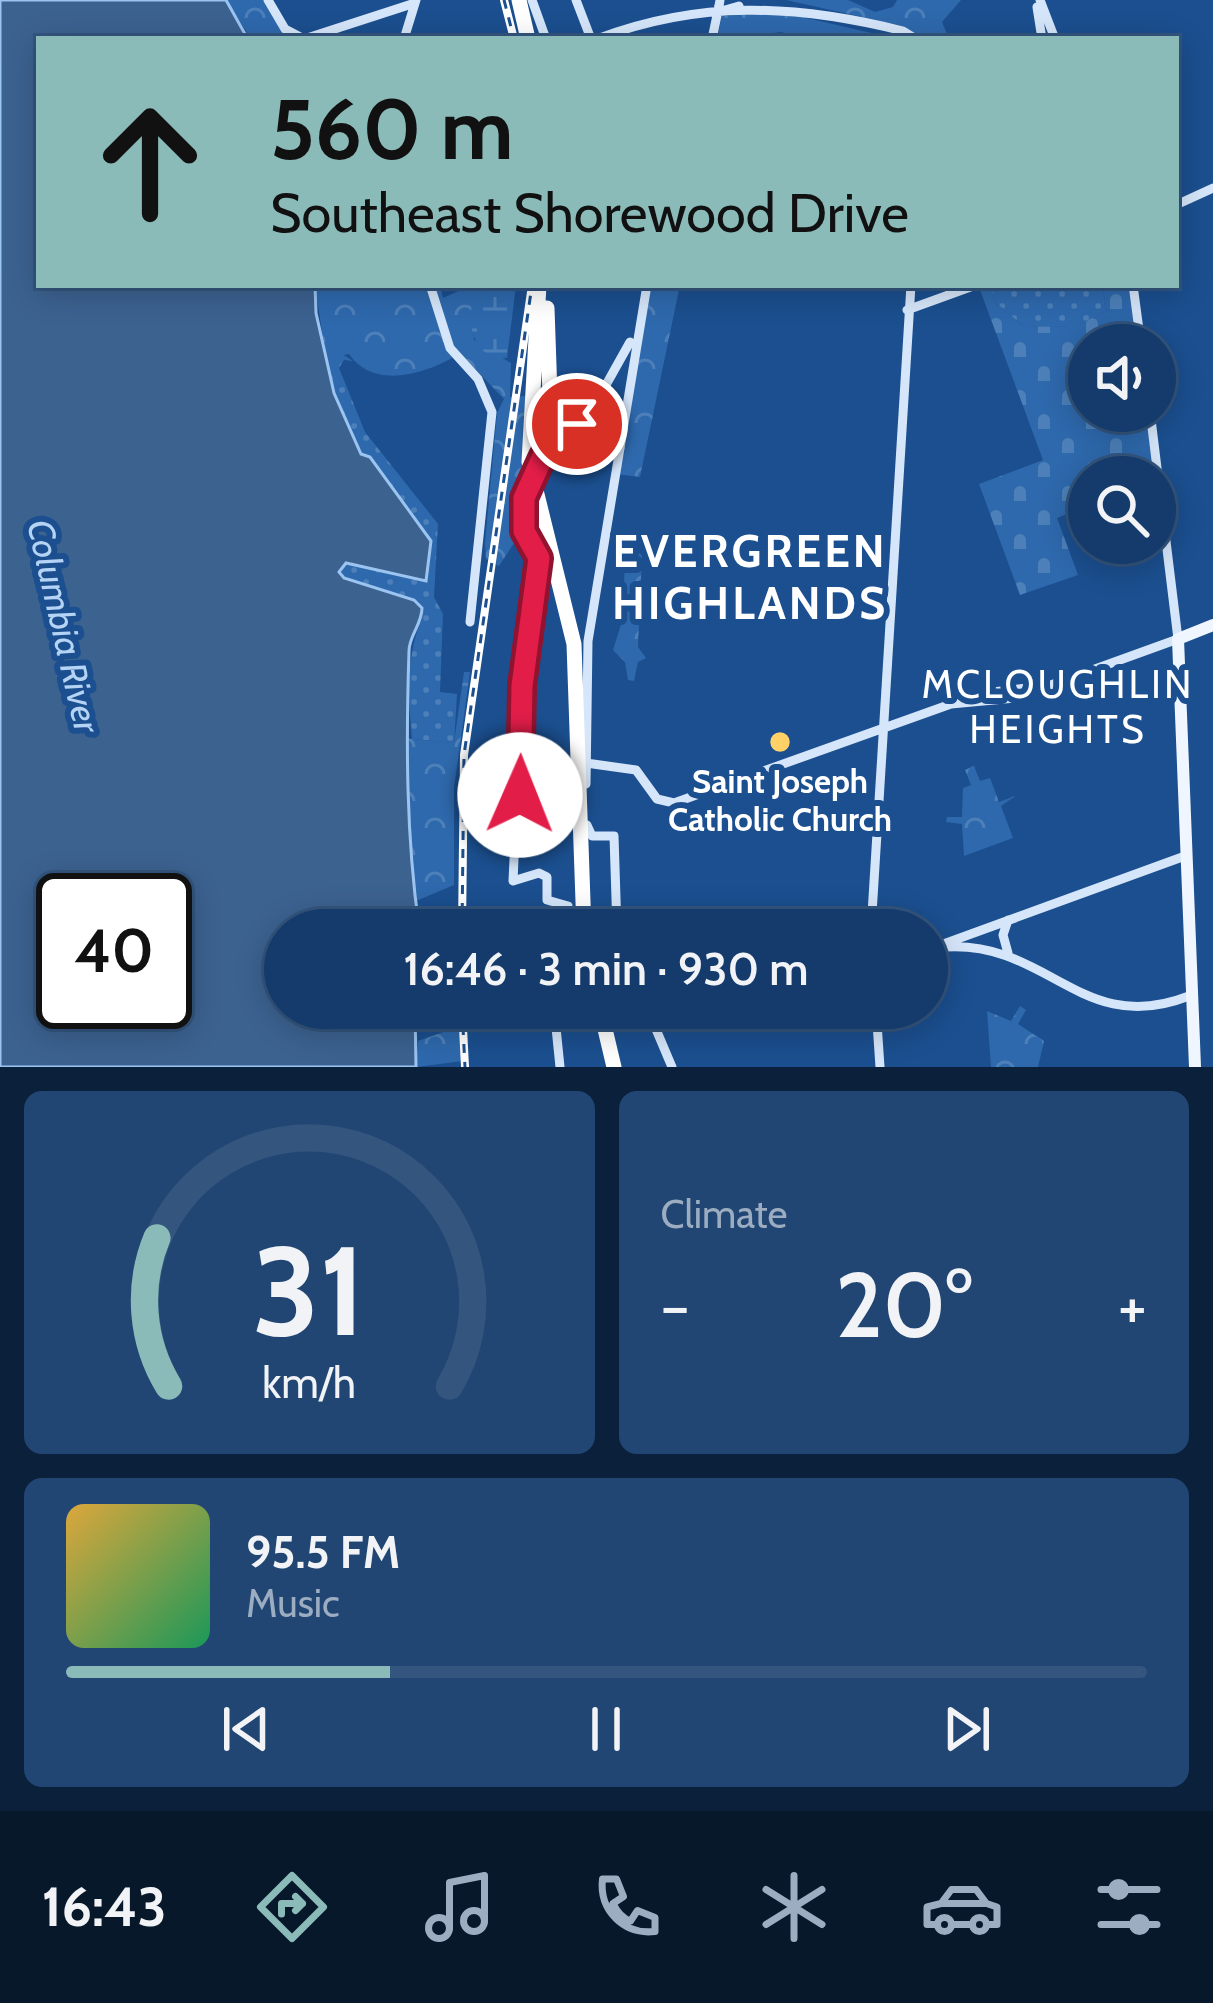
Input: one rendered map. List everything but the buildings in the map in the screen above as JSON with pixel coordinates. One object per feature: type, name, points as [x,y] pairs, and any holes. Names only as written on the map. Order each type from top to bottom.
[{"type":"highway","points":[[526,0],[530,36]]},
{"type":"highway","points":[[544,288],[551,424],[558,441]]},
{"type":"highway","points":[[544,288],[529,440],[530,494],[543,543],[539,561],[559,586],[572,629],[586,909]]},
{"type":"highway","points":[[544,288],[535,461],[578,636],[586,909]]},
{"type":"highway","points":[[530,494],[572,629]]},
{"type":"highway","points":[[587,909],[589,834]]},
{"type":"highway","points":[[608,1029],[617,1067]]},
{"type":"main road","points":[[1192,1067],[1175,636],[1213,622]]},
{"type":"street","points":[[268,0],[285,29],[297,36]]},
{"type":"street","points":[[526,0],[544,36]]},
{"type":"street","points":[[576,0],[593,36]]},
{"type":"street","points":[[601,36],[663,11],[710,0],[790,6],[911,36]]},
{"type":"street","points":[[306,36],[413,1]]},
{"type":"street","points":[[402,35],[413,1]]},
{"type":"street","points":[[713,36],[719,6],[747,2]]},
{"type":"street","points":[[1037,2],[1048,36]]},
{"type":"street","points":[[383,10],[397,15],[402,35]]},
{"type":"street","points":[[1179,204],[1213,188]]},
{"type":"street","points":[[432,288],[449,344],[482,385],[492,416],[471,616]]},
{"type":"street","points":[[615,909],[612,833],[589,834],[587,641],[646,288]]},
{"type":"street","points":[[874,909],[914,288]]},
{"type":"street","points":[[910,310],[968,288]]},
{"type":"street","points":[[1136,288],[1141,324]]},
{"type":"street","points":[[530,494],[543,456],[613,376],[638,323]]},
{"type":"street","points":[[613,376],[628,377]]},
{"type":"street","points":[[586,764],[636,770],[664,803],[722,788],[962,695],[1023,689],[1175,636],[1155,432]]},
{"type":"street","points":[[539,561],[522,686],[513,881],[541,873],[548,879],[547,900],[568,909]]},
{"type":"street","points":[[948,945],[1183,856]]},
{"type":"street","points":[[1008,920],[1003,934],[1008,953]]},
{"type":"street","points":[[966,941],[1008,953],[1104,1003],[1146,1006],[1189,996]]},
{"type":"street","points":[[556,1029],[560,1067]]},
{"type":"street","points":[[656,1029],[671,1067]]},
{"type":"street","points":[[875,1029],[878,1067]]},
{"type":"green space","points":[[226,0],[271,0],[281,26],[298,36],[249,36]]},
{"type":"green space","points":[[786,0],[848,0],[875,12],[893,7],[897,0],[961,0],[942,22],[948,36],[916,36],[898,25]]},
{"type":"green space","points":[[785,13],[884,36],[791,36],[782,32],[718,36],[722,16]]},
{"type":"green space","points":[[315,288],[430,288],[452,358],[398,376],[371,372],[349,354],[326,358]]},
{"type":"green space","points":[[434,288],[441,288],[443,298],[465,288],[486,288],[473,297],[474,340],[511,363],[510,397],[526,396],[520,534],[499,566],[486,559],[485,543],[497,413],[504,399],[455,348]]},
{"type":"green space","points":[[485,288],[516,288],[507,358],[486,353],[475,339],[473,296]]},
{"type":"green space","points":[[648,288],[679,288],[640,477],[616,474]]},
{"type":"green space","points":[[979,288],[990,288],[996,303],[1023,326],[1068,327],[1068,432],[1149,432],[1152,456],[1068,456],[1068,514],[1057,518],[1068,548],[1068,564],[1074,564],[1078,575],[1020,595],[979,484],[1043,460]]},
{"type":"green space","points":[[990,288],[1103,288],[1107,312],[1068,327],[1023,326],[996,303]]},
{"type":"green space","points":[[1103,288],[1128,288],[1134,324],[1078,324],[1107,312]]},
{"type":"green space","points":[[342,354],[353,361],[344,360],[339,368],[365,432],[438,524],[434,597],[443,614],[440,692],[457,694],[454,743],[412,739],[409,678],[421,620],[407,599],[340,575],[346,563],[426,581],[431,541],[370,457],[361,454],[334,393],[326,358]]},
{"type":"green space","points":[[625,554],[642,555],[638,647],[646,658],[638,662],[634,681],[628,680],[625,662],[613,650],[623,618]]},
{"type":"green space","points":[[464,672],[470,672],[454,788],[454,885],[416,901],[403,738],[454,743]]},
{"type":"green space","points":[[974,766],[980,781],[990,778],[999,802],[1015,796],[1001,806],[1013,838],[964,856],[962,824],[946,822],[947,817],[962,817],[963,788],[971,785],[965,770]]},
{"type":"green space","points":[[1020,1006],[1026,1010],[1018,1024],[1044,1041],[1038,1067],[991,1067],[987,1011],[1011,1021]]},
{"type":"green space","points":[[459,1029],[463,1061],[416,1067],[418,1041]]},
{"type":"water","name":"Columbia River","points":[[0,0],[226,0],[245,34],[251,36],[36,36],[36,288],[315,288],[334,393],[361,454],[370,457],[431,541],[426,581],[346,563],[339,572],[344,578],[414,600],[422,608],[410,646],[407,720],[417,909],[264,909],[264,1029],[415,1029],[416,1067],[0,1067]]},
{"type":"railway","points":[[504,0],[513,36]]},
{"type":"railway","points":[[462,909],[464,755],[532,288]]},
{"type":"railway","points":[[463,1029],[465,1067]]},
{"type":"place","name":"Saint Joseph Catholic Church","points":[[780,742]]},
{"type":"district","name":"EVERGREEN HIGHLANDS","points":[[750,577]]},
{"type":"district","name":"MCLOUGHLIN HEIGHTS","points":[[1058,706]]},
{"type":"route","points":[[520,795],[522,686],[539,558],[524,531],[524,498],[543,456],[577,424]]}]
